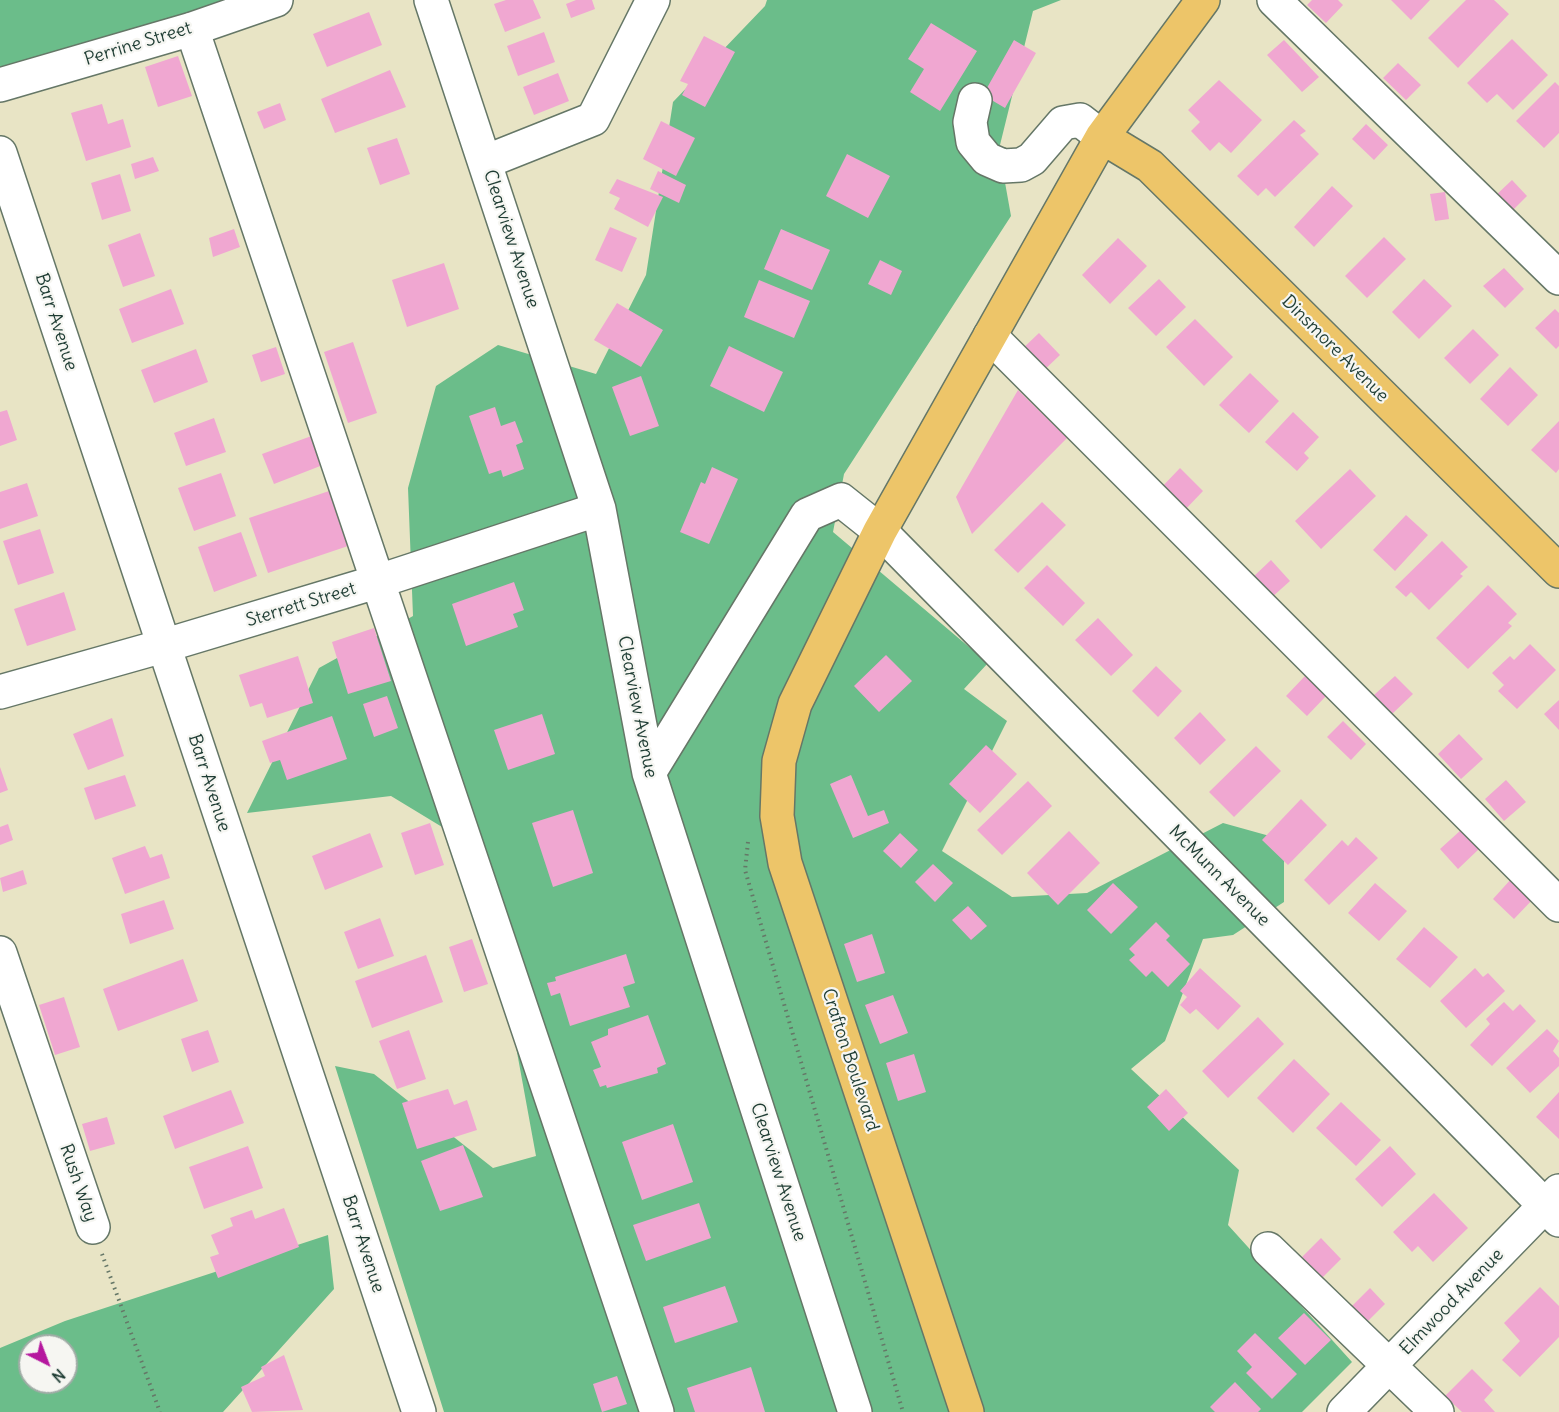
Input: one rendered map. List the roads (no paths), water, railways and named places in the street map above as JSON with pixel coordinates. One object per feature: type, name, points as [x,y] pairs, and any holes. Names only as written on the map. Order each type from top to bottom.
[{"type":"main road","name":"Crafton Boulevard","points":[[967,1412],[779,838],[777,797],[779,761],[795,704],[880,531],[1102,137],[1203,0]]},
{"type":"main road","name":"Dinsmore Avenue","points":[[1102,137],[1150,166],[1559,571]]},
{"type":"street","name":"Perrine Street","points":[[0,85],[192,28],[276,0]]},
{"type":"street","name":"Clearview Avenue","points":[[431,0],[599,509],[649,773],[855,1412]]},
{"type":"street","points":[[485,162],[593,119],[653,0]]},
{"type":"street","points":[[1274,0],[1559,278]]},
{"type":"street","points":[[192,28],[376,582],[657,1412]]},
{"type":"street","points":[[975,100],[970,122],[973,142],[987,159],[1003,166],[1021,165],[1032,159],[1063,123],[1080,120],[1102,137]]},
{"type":"street","name":"Barr Avenue","points":[[0,153],[419,1412]]},
{"type":"street","points":[[990,336],[1559,905]]},
{"type":"street","points":[[649,773],[807,515],[841,501],[880,531]]},
{"type":"street","name":"Sterrett Street","points":[[0,692],[376,582],[599,509]]},
{"type":"street","name":"McMunn Avenue","points":[[880,531],[1554,1206]]},
{"type":"street","name":"Rush Way","points":[[0,952],[93,1227]]},
{"type":"street","name":"Elmwood Avenue","points":[[1344,1412],[1554,1206]]},
{"type":"street","points":[[1268,1249],[1391,1365],[1437,1412]]}]
